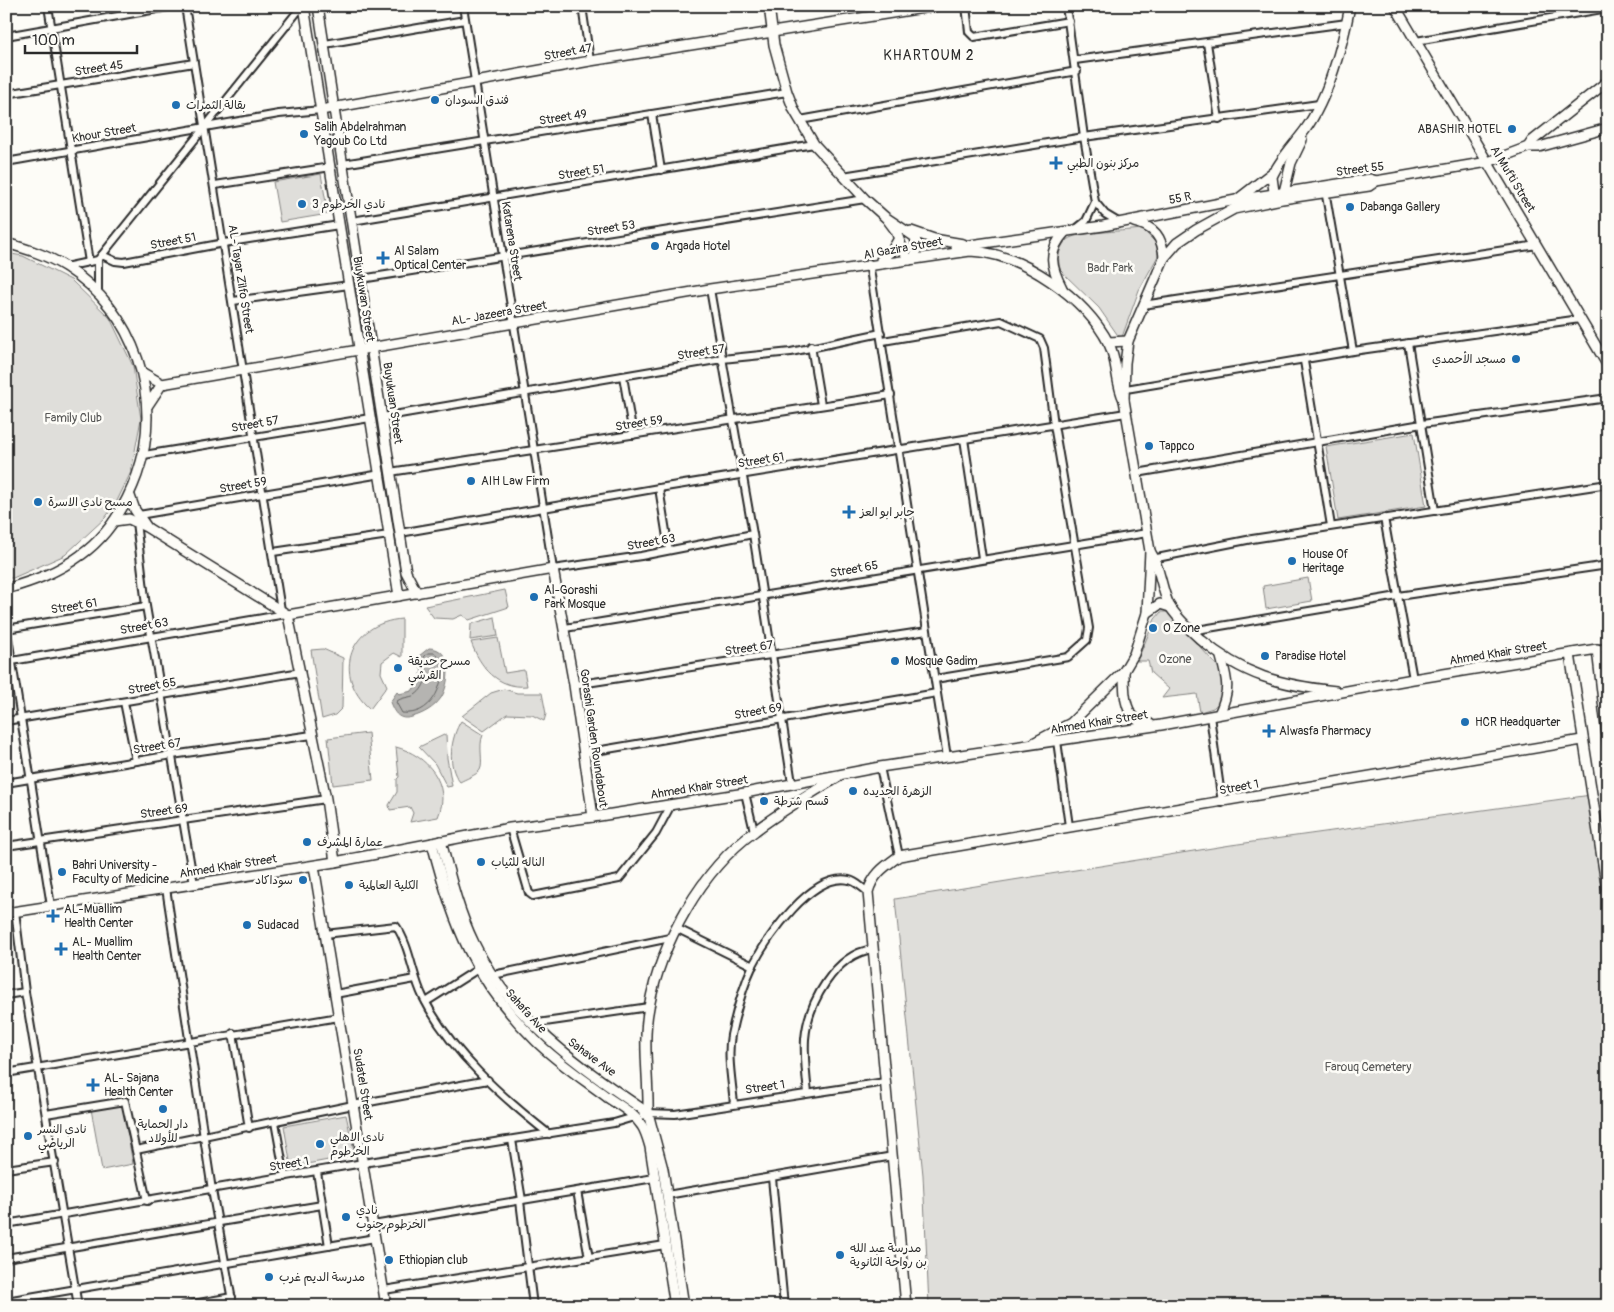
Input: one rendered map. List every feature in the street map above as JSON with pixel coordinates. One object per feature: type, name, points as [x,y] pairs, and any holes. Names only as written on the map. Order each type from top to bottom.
[{"type":"street","points":[[48,6],[50,29],[72,151],[89,262]]},
{"type":"street","points":[[6,36],[174,6]]},
{"type":"street","name":"AL- Tayar Zilfo Street","points":[[185,6],[263,492],[285,613]]},
{"type":"street","points":[[65,267],[89,262],[100,257],[303,6]]},
{"type":"street","name":"Biuykuwan Street","points":[[303,6],[331,167],[370,418],[385,473],[389,535],[399,596]]},
{"type":"street","name":"Buyukuan Street","points":[[318,6],[372,347],[382,417],[385,473],[400,533],[406,572],[417,593]]},
{"type":"street","name":"Katarena Street","points":[[463,6],[553,569]]},
{"type":"street","points":[[582,6],[590,61]]},
{"type":"street","points":[[769,6],[787,92],[800,120],[814,144],[865,199],[886,217],[910,231],[1000,257],[1062,288],[1088,315],[1108,342],[1122,389],[1151,556],[1170,607],[1191,631],[1221,657],[1278,682],[1349,692]]},
{"type":"street","name":"Street 47","points":[[205,127],[278,114],[334,108],[590,61],[936,6]]},
{"type":"street","points":[[966,6],[969,32],[974,37],[1069,21]]},
{"type":"street","points":[[1066,6],[1077,71],[1084,137],[1096,202],[1105,214],[1124,222],[1142,224],[1154,231],[1163,245],[1164,258]]},
{"type":"street","points":[[1279,196],[1289,176],[1291,163],[1305,130],[1319,104],[1332,72],[1347,23],[1350,6]]},
{"type":"street","name":"Al Mufti Street","points":[[1395,6],[1608,366]]},
{"type":"street","points":[[1565,6],[1566,15]]},
{"type":"street","points":[[1416,41],[1608,8]]},
{"type":"street","points":[[325,44],[465,20]]},
{"type":"street","points":[[1075,60],[1347,23]]},
{"type":"street","points":[[1207,43],[1219,119]]},
{"type":"street","name":"Street 45","points":[[6,94],[194,64]]},
{"type":"street","points":[[800,120],[1077,71]]},
{"type":"street","points":[[1536,143],[1608,81]]},
{"type":"street","name":"Street 49","points":[[343,164],[787,92]]},
{"type":"street","points":[[843,176],[1084,137],[1319,104]]},
{"type":"street","points":[[652,114],[661,170]]},
{"type":"street","name":"Khour Street","points":[[6,162],[205,127]]},
{"type":"street","points":[[1536,143],[1608,128]]},
{"type":"street","points":[[1236,200],[1274,171],[1305,130]]},
{"type":"street","name":"Street 55","points":[[1236,200],[1279,196],[1308,189],[1325,190],[1370,179],[1376,181],[1488,162],[1536,143]]},
{"type":"street","name":"Street 51","points":[[352,222],[814,144]]},
{"type":"street","points":[[215,185],[331,167]]},
{"type":"street","points":[[1274,171],[1271,182],[1279,196]]},
{"type":"street","points":[[1289,176],[1297,185],[1308,189]]},
{"type":"street","points":[[1122,389],[1128,341],[1164,258],[1177,244],[1218,216],[1279,196],[1325,190],[1353,351]]},
{"type":"street","name":"Street 53","points":[[361,279],[865,199]]},
{"type":"street","name":"55 R","points":[[1070,231],[1236,200]]},
{"type":"street","points":[[1062,288],[1051,262],[1054,247],[1070,231],[1086,221],[1096,202]]},
{"type":"street","points":[[886,217],[896,232],[898,240],[911,257]]},
{"type":"street","name":"Street 51","points":[[100,257],[124,262],[224,243],[339,226]]},
{"type":"street","points":[[910,231],[917,239],[911,257]]},
{"type":"street","points":[[947,757],[869,264],[881,260],[911,257],[1070,231]]},
{"type":"street","points":[[881,260],[891,252],[898,240]]},
{"type":"street","points":[[6,243],[37,252],[65,267],[98,293],[118,317],[133,344],[143,373],[148,405],[144,455],[130,496],[114,521],[83,554],[44,577],[6,589]]},
{"type":"street","points":[[1143,305],[1537,245]]},
{"type":"street","points":[[98,293],[100,257]]},
{"type":"street","name":"Al Gazira Street","points":[[841,270],[911,257]]},
{"type":"street","name":"AL- Jazeera Street","points":[[162,384],[710,289],[841,270]]},
{"type":"street","points":[[233,301],[349,284]]},
{"type":"street","points":[[710,289],[753,534],[792,783]]},
{"type":"street","points":[[1122,389],[1353,351],[1580,318]]},
{"type":"street","points":[[882,341],[995,322],[1006,322],[1040,339],[1089,633],[1087,640],[1065,658],[935,678]]},
{"type":"street","name":"Street 57","points":[[382,417],[525,391],[722,359],[791,352],[811,346],[881,333]]},
{"type":"street","points":[[1108,342],[1128,341]]},
{"type":"street","points":[[1408,343],[1435,511]]},
{"type":"street","points":[[811,346],[821,405]]},
{"type":"street","points":[[1304,360],[1331,526]]},
{"type":"street","points":[[143,373],[162,384],[148,405]]},
{"type":"street","points":[[624,376],[633,435]]},
{"type":"street","name":"Street 59","points":[[138,518],[263,492],[891,395]]},
{"type":"street","points":[[1136,473],[1422,424],[1608,398]]},
{"type":"street","name":"Street 61","points":[[400,533],[544,510],[742,474],[1126,413]]},
{"type":"street","name":"Street 57","points":[[144,455],[370,418]]},
{"type":"street","points":[[964,439],[982,558]]},
{"type":"street","points":[[1151,556],[1331,526],[1608,484]]},
{"type":"street","points":[[659,488],[669,550]]},
{"type":"street","points":[[130,496],[138,518],[146,606],[194,884]]},
{"type":"street","points":[[114,521],[138,518]]},
{"type":"street","points":[[138,518],[146,527],[285,613],[399,596],[553,569]]},
{"type":"street","points":[[1384,518],[1413,679]]},
{"type":"street","name":"Street 65","points":[[564,628],[763,597],[982,558],[1147,533]]},
{"type":"street","name":"Street 63","points":[[553,569],[753,534]]},
{"type":"street","points":[[273,552],[389,535]]},
{"type":"street","points":[[1028,746],[1071,723],[1124,671],[1134,654],[1148,613],[1151,556]]},
{"type":"street","points":[[1191,631],[1398,596],[1608,565]]},
{"type":"street","name":"Gorashi Garden Roundabout","points":[[335,862],[510,828],[593,817],[574,685],[553,569]]},
{"type":"street","points":[[1148,613],[1160,604],[1170,607]]},
{"type":"street","name":"Street 61","points":[[6,629],[146,606]]},
{"type":"street","points":[[285,613],[301,672],[326,799],[335,862]]},
{"type":"street","name":"Street 63","points":[[9,661],[285,613]]},
{"type":"street","points":[[6,625],[9,661],[42,840],[51,906]]},
{"type":"street","name":"Street 67","points":[[574,685],[927,631]]},
{"type":"street","name":"Ahmed Khair Street","points":[[593,817],[745,793],[880,767],[1028,746],[1161,724],[1349,692],[1413,679],[1608,647]]},
{"type":"street","points":[[1597,649],[1608,744]]},
{"type":"street","points":[[1570,654],[1608,896]]},
{"type":"street","points":[[1221,657],[1228,687],[1227,697],[1214,715],[1222,803]]},
{"type":"street","points":[[1124,671],[1124,698],[1132,714],[1140,722],[1161,724]]},
{"type":"street","name":"Street 65","points":[[6,721],[301,672]]},
{"type":"street","name":"Street 69","points":[[584,753],[937,693]]},
{"type":"street","points":[[124,702],[136,761]]},
{"type":"street","name":"Street 67","points":[[6,784],[172,755],[312,735]]},
{"type":"street","name":"Street 1","points":[[899,856],[1069,826],[1222,803],[1582,740]]},
{"type":"street","points":[[1057,741],[1069,826]]},
{"type":"street","points":[[880,767],[899,856],[878,872],[871,882],[868,892],[885,1082],[894,1156],[906,1306]]},
{"type":"street","points":[[684,1306],[660,1154],[648,1113],[646,1044],[648,1007],[670,938],[704,884],[754,831],[845,773]]},
{"type":"street","points":[[745,793],[754,831]]},
{"type":"street","name":"Street 69","points":[[6,846],[326,799]]},
{"type":"street","points":[[510,828],[529,893],[532,896],[619,880],[656,833],[671,805]]},
{"type":"street","name":"Sahafa Ave","points":[[437,842],[447,900],[478,969],[508,1012],[537,1042],[565,1066],[634,1117],[643,1127],[648,1141],[674,1304]]},
{"type":"street","name":"Sahave Ave","points":[[437,842],[473,942],[493,975],[531,1024],[572,1061],[648,1113]]},
{"type":"street","name":"Ahmed Khair Street","points":[[10,912],[335,862]]},
{"type":"street","name":"Sudatel Street","points":[[314,866],[386,1306]]},
{"type":"street","points":[[734,1104],[730,1061],[731,1035],[753,966],[774,932],[793,908],[815,890],[843,879],[851,880],[868,892]]},
{"type":"street","points":[[166,888],[212,1190],[233,1306]]},
{"type":"street","points":[[10,912],[70,1248],[78,1306]]},
{"type":"street","points":[[325,934],[394,925],[400,931],[415,979],[426,1002],[450,1038],[488,1080],[548,1134]]},
{"type":"street","points":[[676,928],[753,966]]},
{"type":"street","points":[[493,975],[670,938]]},
{"type":"street","points":[[808,1093],[805,1038],[815,1006],[828,980],[842,964],[860,951],[873,949]]},
{"type":"street","points":[[426,1002],[478,969]]},
{"type":"street","points":[[335,994],[415,979]]},
{"type":"street","points":[[6,995],[25,992]]},
{"type":"street","points":[[531,1024],[648,1007]]},
{"type":"street","points":[[6,1073],[233,1033],[339,1017]]},
{"type":"street","points":[[233,1033],[249,1128]]},
{"type":"street","points":[[136,1150],[353,1105],[488,1080]]},
{"type":"street","name":"Street 1","points":[[648,1113],[676,1114],[885,1082]]},
{"type":"street","points":[[46,1114],[125,1101],[146,1201]]},
{"type":"street","points":[[634,1117],[648,1113]]},
{"type":"street","name":"Street 1","points":[[6,1224],[317,1172],[363,1162],[614,1123],[634,1117]]},
{"type":"street","points":[[275,1122],[285,1177]]},
{"type":"street","points":[[512,1140],[533,1306]]},
{"type":"street","points":[[667,1195],[894,1156]]},
{"type":"street","points":[[6,1169],[55,1162]]},
{"type":"street","points":[[317,1172],[329,1246]]},
{"type":"street","points":[[373,1226],[654,1178]]},
{"type":"street","points":[[772,1178],[784,1306]]},
{"type":"street","points":[[577,1191],[589,1258]]},
{"type":"street","points":[[6,1258],[322,1204]]},
{"type":"street","points":[[6,1301],[226,1265],[375,1238]]},
{"type":"street","points":[[384,1290],[665,1245]]},
{"type":"street","points":[[182,1306],[232,1297]]},
{"type":"street","points":[[658,1306],[674,1304]]},
{"type":"green space","name":"نادي الخرطوم 3","points":[[321,174],[328,214],[280,222],[273,182]]},
{"type":"green space","name":"Badr Park","points":[[1142,229],[1158,245],[1158,256],[1139,290],[1122,337],[1119,337],[1099,308],[1061,271],[1059,257],[1061,247],[1068,239],[1078,235]]},
{"type":"green space","name":"Family Club","points":[[6,253],[23,256],[71,280],[110,318],[133,366],[141,419],[131,472],[116,503],[105,518],[65,555],[13,578],[6,578]]},
{"type":"green space","points":[[1414,433],[1426,506],[1338,520],[1326,447]]},
{"type":"green space","points":[[1308,578],[1312,601],[1266,609],[1263,586]]},
{"type":"green space","points":[[505,590],[509,607],[469,620],[462,615],[453,619],[434,618],[425,606]]},
{"type":"green space","name":"Ozone","points":[[1161,612],[1168,612],[1223,672],[1222,700],[1213,708],[1200,712],[1197,694],[1162,698],[1169,689],[1151,673],[1148,661],[1137,661],[1155,619]]},
{"type":"green space","points":[[495,617],[498,636],[470,640],[471,624]]},
{"type":"green space","points":[[402,619],[402,657],[394,653],[382,662],[381,673],[387,686],[370,709],[358,695],[351,681],[349,666],[352,652],[359,640],[370,630],[384,623]]},
{"type":"green space","points":[[498,638],[505,673],[524,670],[527,686],[507,684],[499,680],[479,660],[471,642]]},
{"type":"green space","points":[[323,649],[343,658],[342,708],[335,715],[322,719],[311,650]]},
{"type":"green space","points":[[504,689],[517,693],[542,693],[546,714],[544,721],[532,715],[507,714],[484,731],[462,716],[491,693]]},
{"type":"green space","points":[[461,721],[483,735],[480,770],[460,782],[453,768],[452,752],[455,735]]},
{"type":"green space","points":[[368,733],[373,780],[333,785],[328,738]]},
{"type":"green space","points":[[446,734],[447,758],[452,786],[447,787],[435,764],[419,747]]},
{"type":"green space","points":[[396,747],[418,757],[434,773],[442,793],[438,817],[410,822],[413,813],[410,807],[390,810],[389,805],[397,792],[397,779],[399,777]]},
{"type":"green space","name":"Farouq Cemetery","points":[[1591,795],[1608,895],[1608,1306],[929,1306],[923,1175],[895,899],[1231,845]]},
{"type":"green space","points":[[122,1103],[133,1164],[102,1170],[91,1109]]},
{"type":"green space","name":"نادي الاهلي الخرطوم","points":[[346,1115],[355,1155],[291,1167],[284,1126]]},
{"type":"water","points":[[429,648],[443,654],[446,660],[448,676],[444,692],[438,702],[428,710],[412,717],[400,717],[393,710],[390,702],[397,692],[399,694],[412,691],[420,679],[422,670],[418,662],[419,656]]},
{"type":"place","name":"فندق السودان","points":[[435,100]]},
{"type":"place","name":"بقالة الثمرات","points":[[176,105]]},
{"type":"place","name":"ABASHIR HOTEL","points":[[1512,129]]},
{"type":"place","name":"Salih Abdelrahman Yagoub Co Ltd","points":[[304,134]]},
{"type":"place","name":"مركز بنون الطبي","points":[[1056,163]]},
{"type":"place","name":"نادي الخرطوم 3","points":[[302,204]]},
{"type":"place","name":"Dabanga Gallery","points":[[1350,207]]},
{"type":"place","name":"Argada Hotel","points":[[655,246]]},
{"type":"place","name":"Al Salam Optical Center","points":[[383,258]]},
{"type":"place","name":"مسجد الأحمدي","points":[[1516,359]]},
{"type":"place","name":"Tappco","points":[[1149,446]]},
{"type":"place","name":"AIH Law Firm","points":[[471,481]]},
{"type":"place","name":"مسبح نادي الاسرة","points":[[38,502]]},
{"type":"place","name":"جابر ابو العز","points":[[849,512]]},
{"type":"place","name":"House Of Heritage","points":[[1292,561]]},
{"type":"place","name":"Al-Gorashi Park Mosque","points":[[534,597]]},
{"type":"place","name":"O Zone","points":[[1153,628]]},
{"type":"place","name":"Paradise Hotel","points":[[1265,656]]},
{"type":"place","name":"Mosque Gadim","points":[[895,661]]},
{"type":"place","name":"مسرح حديقة القرشي","points":[[398,668]]},
{"type":"place","name":"HCR Headquarter","points":[[1465,722]]},
{"type":"place","name":"Alwasfa Pharmacy","points":[[1269,731]]},
{"type":"place","name":"الزهرة الجديده","points":[[853,791]]},
{"type":"place","name":"قسم شرطة","points":[[764,801]]},
{"type":"place","name":"عمارة المشرف","points":[[307,842]]},
{"type":"place","name":"الناله للثياب","points":[[481,862]]},
{"type":"place","name":"Bahri University - Faculty of Medicine","points":[[62,872]]},
{"type":"place","name":"سوداكاد","points":[[303,880]]},
{"type":"place","name":"الكلية العالمية","points":[[349,885]]},
{"type":"place","name":"AL-Muallim Health Center","points":[[53,916]]},
{"type":"place","name":"Sudacad","points":[[247,925]]},
{"type":"place","name":"AL- Muallim Health Center","points":[[61,949]]},
{"type":"place","name":"AL- Sajana Health Center","points":[[93,1085]]},
{"type":"place","name":"دار الحماية للأولاد","points":[[163,1109]]},
{"type":"place","name":"نادي النسر الرياضي","points":[[28,1136]]},
{"type":"place","name":"نادي الاهلي الخرطوم","points":[[320,1144]]},
{"type":"place","name":"نادي الخرطوم جنوب","points":[[346,1217]]},
{"type":"place","name":"مدرسة عبد الله بن رواحة الثانوية","points":[[840,1255]]},
{"type":"place","name":"Ethiopian club","points":[[389,1260]]},
{"type":"place","name":"مدرسة الديم غرب","points":[[269,1277]]},
{"type":"district","name":"KHARTOUM 2","points":[[929,55]]}]
